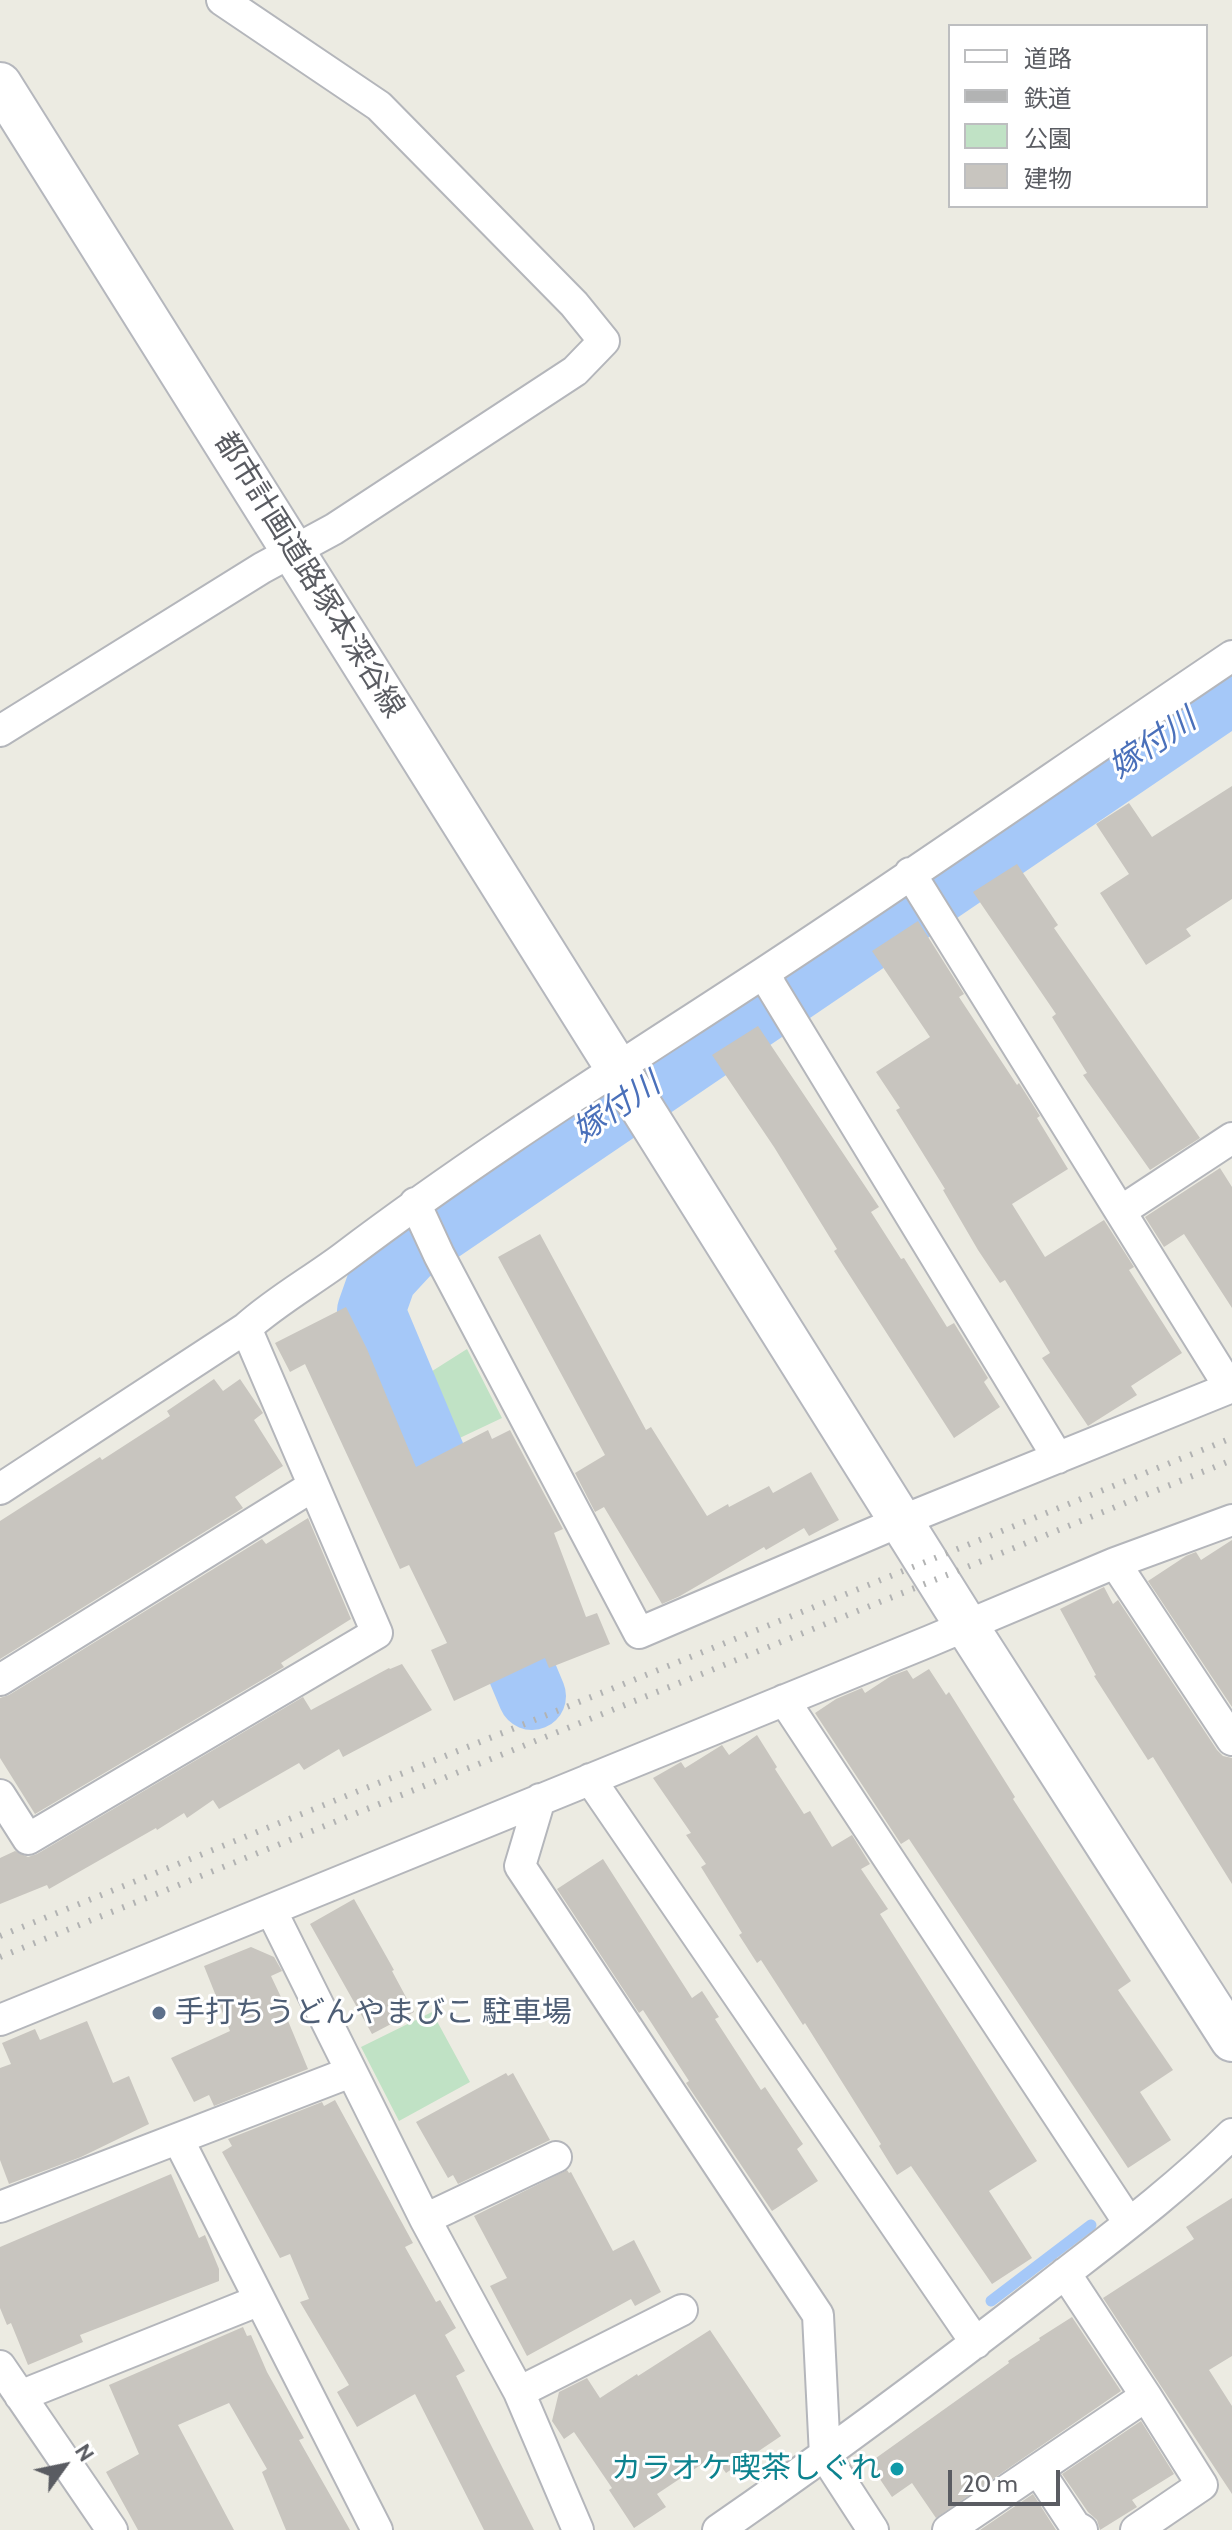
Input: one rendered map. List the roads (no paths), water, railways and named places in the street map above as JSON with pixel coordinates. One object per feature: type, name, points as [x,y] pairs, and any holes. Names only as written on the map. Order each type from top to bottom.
[{"type":"street","points":[[0,731],[262,568],[334,529],[575,371],[604,341],[574,304],[379,106],[222,0]]},
{"type":"street","name":"都市計画道路塚本深谷線","points":[[0,84],[966,1625],[1232,2040]]},
{"type":"street","points":[[0,1489],[246,1328],[263,1312],[321,1274],[415,1203],[617,1066],[766,972],[1232,656]]},
{"type":"street","points":[[415,1203],[439,1255],[639,1633],[901,1521],[1231,1387],[910,873]]},
{"type":"street","points":[[766,972],[771,986],[1058,1458]]},
{"type":"street","points":[[1121,1211],[1232,1138]]},
{"type":"street","points":[[0,1795],[28,1839],[377,1633],[246,1328]]},
{"type":"street","points":[[0,1680],[313,1486]]},
{"type":"street","points":[[0,2020],[1115,1563],[1232,1520]]},
{"type":"street","points":[[1115,1563],[1232,1740]]},
{"type":"street","points":[[784,1700],[1129,2223]]},
{"type":"street","points":[[590,1779],[976,2343]]},
{"type":"street","points":[[540,1799],[520,1866],[818,2315],[825,2456],[873,2530]]},
{"type":"street","points":[[271,1910],[425,2219],[519,2392],[578,2530]]},
{"type":"street","points":[[0,2207],[351,2072]]},
{"type":"street","points":[[718,2530],[825,2456],[976,2343],[1197,2169],[1232,2134]]},
{"type":"street","points":[[178,2139],[377,2530]]},
{"type":"street","points":[[425,2219],[556,2157]]},
{"type":"street","points":[[1065,2273],[1202,2485],[1136,2530]]},
{"type":"street","points":[[20,2396],[260,2300]]},
{"type":"street","points":[[519,2392],[682,2310]]},
{"type":"street","points":[[0,2366],[112,2530]]},
{"type":"street","points":[[948,2530],[1146,2396]]},
{"type":"street","points":[[1038,2470],[1075,2526],[1082,2530]]},
{"type":"waterway","name":"嫁付川","points":[[532,1696],[371,1311],[383,1277],[407,1251],[1232,690]]},
{"type":"waterway","points":[[991,2301],[1091,2225]]},
{"type":"railway","points":[[0,1936],[1232,1438]]},
{"type":"railway","points":[[0,1957],[1232,1460]]},
{"type":"place","name":"手打ちうどんやまびこ 駐車場","points":[[159,2013]]},
{"type":"place","name":"カラオケ喫茶しぐれ","points":[[897,2469]]}]
